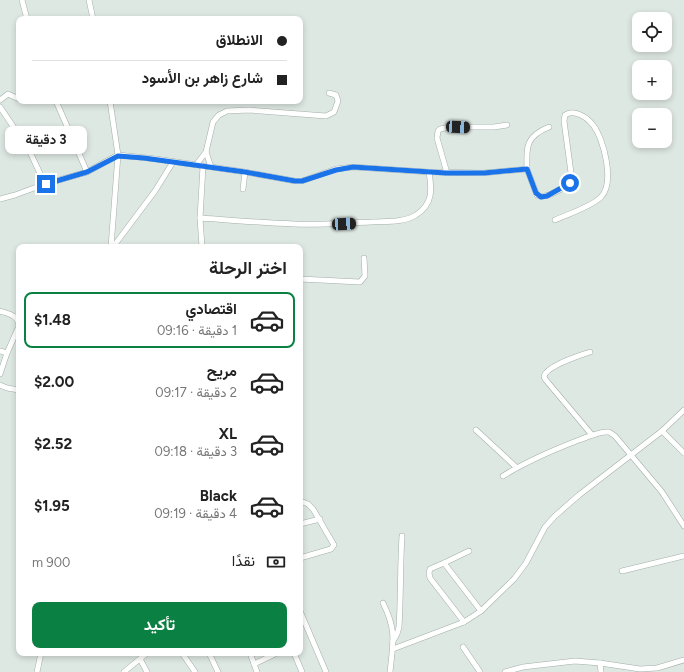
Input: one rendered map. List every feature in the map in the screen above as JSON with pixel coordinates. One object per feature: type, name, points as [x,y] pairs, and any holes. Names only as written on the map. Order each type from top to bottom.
[{"type":"street","points":[[22,0],[27,16]]},
{"type":"street","points":[[89,0],[92,16]]},
{"type":"street","points":[[196,165],[206,152],[213,122],[222,112],[249,110],[326,116],[334,112],[338,100],[336,95],[328,93]]},
{"type":"street","points":[[0,100],[8,94],[16,98]]},
{"type":"street","points":[[57,104],[87,172]]},
{"type":"street","points":[[110,104],[118,156],[112,244]]},
{"type":"street","points":[[0,107],[29,150],[46,184]]},
{"type":"street","points":[[549,127],[536,133],[530,140],[527,156],[527,169],[536,193],[539,196],[547,196],[567,185],[571,181],[572,178],[564,121],[565,115],[571,112],[585,118],[594,126],[604,153],[608,175],[607,187],[601,197],[594,203],[555,220]]},
{"type":"street","points":[[446,173],[437,138],[439,130],[445,127],[489,128],[507,125]]},
{"type":"street","points":[[206,152],[211,167]]},
{"type":"street","points":[[0,199],[87,172],[118,156],[132,156],[211,167],[298,182],[336,170],[353,167],[446,173],[484,173],[527,169]]},
{"type":"street","points":[[114,244],[155,191],[173,162]]},
{"type":"street","points":[[202,244],[200,218],[203,166]]},
{"type":"street","points":[[243,189],[245,172]]},
{"type":"street","points":[[200,218],[293,224],[333,224],[402,220],[414,216],[425,207],[431,196],[429,172]]},
{"type":"street","points":[[303,279],[360,282],[365,276],[364,258]]},
{"type":"street","points":[[0,311],[13,315],[16,318]]},
{"type":"street","points":[[0,374],[16,333]]},
{"type":"street","points":[[0,351],[7,354]]},
{"type":"street","points":[[590,352],[554,367],[546,372],[544,376],[592,435]]},
{"type":"street","points":[[0,385],[16,390]]},
{"type":"street","points":[[393,649],[464,622],[481,611],[514,580],[526,563],[540,535],[550,522],[579,495],[662,431],[684,410]]},
{"type":"street","points":[[476,430],[516,467]]},
{"type":"street","points":[[502,476],[516,467],[544,454],[592,435],[605,431],[609,432],[615,436],[662,492],[684,526]]},
{"type":"street","points":[[662,431],[684,452]]},
{"type":"street","points":[[303,502],[311,506],[334,542],[333,548],[303,557]]},
{"type":"street","points":[[303,523],[320,519]]},
{"type":"street","points":[[393,641],[399,627],[402,536]]},
{"type":"street","points":[[464,622],[429,575],[429,571],[430,569],[469,551]]},
{"type":"street","points":[[622,571],[684,556]]},
{"type":"street","points":[[444,563],[481,611]]},
{"type":"street","points":[[382,603],[391,621],[393,649],[390,672]]},
{"type":"street","points":[[303,620],[326,672]]},
{"type":"street","points":[[463,647],[480,672]]},
{"type":"street","points":[[37,672],[40,656]]},
{"type":"street","points":[[124,672],[144,656]]},
{"type":"street","points":[[184,656],[195,672]]},
{"type":"street","points":[[210,656],[218,672]]},
{"type":"street","points":[[251,656],[257,672]]},
{"type":"street","points":[[254,664],[271,656]]},
{"type":"street","points":[[295,656],[302,672]]},
{"type":"street","points":[[140,659],[147,672]]},
{"type":"street","points":[[505,672],[575,661],[640,669],[656,668],[684,660]]},
{"type":"street","points":[[600,663],[601,672]]},
{"type":"route","points":[[46,184],[87,172],[118,156],[132,156],[245,172],[295,181],[302,181],[323,173],[353,167],[446,173],[484,173],[527,169],[537,195],[541,197],[547,196],[570,183]]}]
